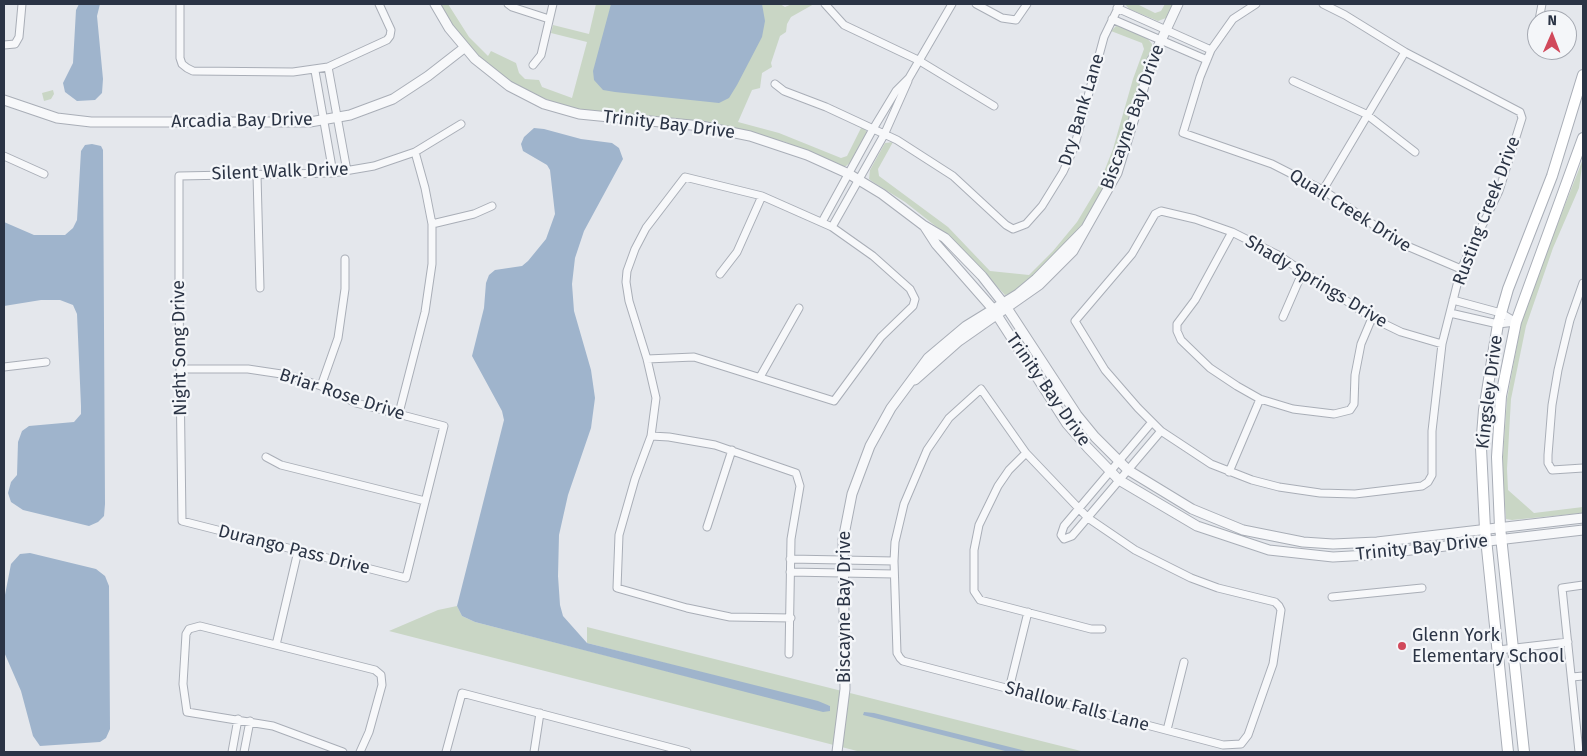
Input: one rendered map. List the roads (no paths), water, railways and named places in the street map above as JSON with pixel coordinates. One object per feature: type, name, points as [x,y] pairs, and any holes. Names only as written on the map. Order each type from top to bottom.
[{"type":"main road","name":"Kingsley Drive","points":[[1508,752],[1485,529],[1481,448],[1488,383],[1498,324],[1508,289],[1552,176],[1581,93],[1583,75]]},
{"type":"main road","name":"Kingsley Drive","points":[[1524,751],[1501,540],[1497,481],[1501,396],[1516,322],[1583,138]]},
{"type":"main road","points":[[1508,752],[1524,751]]},
{"type":"street","points":[[4,45],[15,44],[19,37],[22,4]]},
{"type":"street","points":[[180,4],[180,58],[182,64],[193,71],[315,71],[328,67],[378,44],[390,36],[391,30],[379,4]]},
{"type":"street","name":"Trinity Bay Drive","points":[[435,4],[464,48],[488,72],[509,86],[562,111],[724,130],[777,144],[860,180],[945,238],[965,257],[1005,306],[1077,416],[1128,470],[1169,497],[1216,520],[1243,530],[1303,542],[1356,544],[1583,518]]},
{"type":"street","points":[[508,4],[549,19]]},
{"type":"street","points":[[533,65],[541,55],[553,4]]},
{"type":"street","points":[[825,4],[844,25],[918,60],[994,106]]},
{"type":"street","points":[[822,222],[896,91],[908,78],[952,4]]},
{"type":"street","points":[[976,4],[1002,18],[1016,20],[1027,4]]},
{"type":"street","name":"Biscayne Bay Drive","points":[[837,752],[845,689],[842,560],[845,518],[860,468],[880,425],[906,386],[928,358],[942,345],[1005,306],[1036,279],[1085,229],[1117,173],[1142,86],[1160,40],[1178,4]]},
{"type":"street","points":[[1112,19],[1207,60],[1211,50],[1233,19],[1256,4]]},
{"type":"street","points":[[1323,4],[1345,15],[1405,52],[1366,114],[1323,190]]},
{"type":"street","points":[[1118,6],[1211,50]]},
{"type":"street","name":"Dry Bank Lane","points":[[884,135],[897,140],[952,176],[1006,225],[1013,229],[1026,224],[1042,206],[1063,172],[1074,148],[1101,44],[1118,6]]},
{"type":"street","name":"Arcadia Bay Drive","points":[[4,100],[56,118],[91,122],[310,122],[350,115],[393,99],[428,76],[464,48]]},
{"type":"street","name":"Rusting Creek Drive","points":[[1229,472],[1278,487],[1320,493],[1355,494],[1422,486],[1428,482],[1432,475],[1432,432],[1442,344],[1453,300],[1461,269],[1498,191],[1522,118],[1520,112],[1405,52]]},
{"type":"street","name":"Quail Creek Drive","points":[[1207,60],[1183,133],[1272,164],[1323,190],[1400,243],[1461,269]]},
{"type":"street","points":[[328,67],[347,171]]},
{"type":"street","points":[[315,71],[333,173]]},
{"type":"street","points":[[832,227],[884,135],[904,93],[908,78]]},
{"type":"street","points":[[1293,81],[1366,114],[1415,152]]},
{"type":"street","points":[[775,84],[784,91],[826,107],[884,135]]},
{"type":"street","name":"Silent Walk Drive","points":[[179,176],[333,173],[347,171],[374,166],[415,152],[461,124]]},
{"type":"street","points":[[400,413],[425,312],[432,264],[432,224],[415,152]]},
{"type":"street","points":[[4,156],[44,174]]},
{"type":"street","points":[[257,175],[260,288]]},
{"type":"street","name":"Night Song Drive","points":[[179,176],[182,521]]},
{"type":"street","points":[[647,360],[694,357],[834,401],[881,337],[909,312],[914,299],[910,289],[873,256],[822,222],[762,196],[685,177],[646,228],[635,249],[627,271],[629,301],[647,360],[656,398],[651,436],[635,479],[619,535],[617,588],[678,606],[730,617],[791,618]]},
{"type":"street","points":[[720,274],[737,252],[762,196]]},
{"type":"street","points":[[432,224],[474,214],[492,206]]},
{"type":"street","name":"Shady Springs Drive","points":[[1152,422],[1105,370],[1075,321],[1127,260],[1156,214],[1161,211],[1195,219],[1232,232],[1303,271],[1372,318],[1401,332],[1442,344]]},
{"type":"street","name":"Trinity Bay Drive","points":[[924,225],[936,244],[995,312],[1067,424],[1119,480],[1197,526],[1249,545],[1269,550],[1333,557],[1368,555],[1583,530]]},
{"type":"street","points":[[1232,232],[1195,300],[1178,324],[1181,340],[1210,368],[1260,399],[1313,413],[1343,414],[1350,410],[1354,404],[1355,375],[1361,344],[1372,318]]},
{"type":"street","points":[[321,386],[338,338],[345,289],[346,259]]},
{"type":"street","points":[[1283,317],[1303,271]]},
{"type":"street","points":[[1583,283],[1570,320],[1552,405],[1548,464],[1552,470],[1583,468]]},
{"type":"street","points":[[1453,300],[1502,313],[1516,322]]},
{"type":"street","points":[[760,377],[799,308]]},
{"type":"street","points":[[1450,313],[1498,324],[1516,322]]},
{"type":"street","points":[[4,367],[46,362]]},
{"type":"street","name":"Briar Rose Drive","points":[[180,369],[248,369],[288,374],[321,386],[356,403],[444,426],[425,501]]},
{"type":"street","points":[[790,572],[894,574],[899,524],[918,467],[949,418],[981,389],[1026,453],[1088,518]]},
{"type":"street","points":[[1161,431],[1072,536],[1064,538],[1062,530],[1152,422],[1161,431],[1192,453],[1229,472],[1260,399]]},
{"type":"street","points":[[651,436],[694,441],[732,450],[791,470],[798,478],[800,486],[793,520],[790,559],[791,618],[789,654]]},
{"type":"street","points":[[707,527],[732,450]]},
{"type":"street","points":[[1026,453],[1009,470],[998,486],[979,525],[972,581],[974,592],[980,600],[1091,629],[1102,629]]},
{"type":"street","points":[[266,457],[281,465],[425,501]]},
{"type":"street","name":"Durango Pass Drive","points":[[182,521],[406,578],[425,501]]},
{"type":"street","name":"Shallow Falls Lane","points":[[894,574],[897,653],[904,661],[1167,730],[1234,746],[1241,744],[1248,735],[1273,664],[1281,610],[1275,602],[1233,592],[1191,578],[1135,550],[1088,518]]},
{"type":"street","points":[[276,645],[298,551]]},
{"type":"street","points":[[790,559],[894,561]]},
{"type":"street","points":[[1579,752],[1562,588],[1583,585]]},
{"type":"street","points":[[1332,597],[1422,588]]},
{"type":"street","points":[[1009,689],[1028,612]]},
{"type":"street","points":[[343,752],[295,733],[250,721],[187,712],[184,704],[184,664],[186,634],[189,629],[200,626],[375,670],[381,675],[382,685],[360,752]]},
{"type":"street","points":[[1498,650],[1568,642]]},
{"type":"street","points":[[1167,730],[1184,662]]},
{"type":"street","points":[[1572,677],[1583,676]]},
{"type":"street","points":[[446,752],[462,693],[688,752]]},
{"type":"street","points":[[534,752],[540,713]]},
{"type":"street","points":[[232,752],[238,719]]},
{"type":"street","points":[[244,752],[250,721]]},
{"type":"water","points":[[79,4],[100,4],[97,16],[103,79],[102,93],[95,100],[77,101],[65,92],[63,83],[73,63],[76,10]]},
{"type":"water","points":[[611,4],[762,4],[765,21],[762,37],[737,85],[729,98],[719,103],[615,92],[603,90],[594,80],[593,71]]},
{"type":"water","points":[[534,128],[581,139],[612,143],[619,148],[623,159],[584,231],[575,258],[572,284],[574,311],[591,370],[595,398],[591,428],[568,495],[559,535],[558,576],[560,605],[563,616],[587,643],[818,701],[830,706],[830,711],[823,712],[475,622],[462,616],[457,606],[504,420],[502,411],[472,356],[484,308],[486,283],[489,275],[495,270],[522,266],[528,261],[546,239],[555,214],[550,170],[547,165],[523,151],[521,144],[524,137]]},
{"type":"water","points":[[85,145],[101,146],[103,150],[105,504],[104,516],[98,522],[89,526],[23,510],[11,502],[8,493],[11,482],[17,475],[18,442],[22,431],[29,426],[74,422],[81,414],[81,406],[77,314],[73,305],[60,300],[41,300],[4,306],[4,222],[34,235],[65,235],[73,228],[77,220],[81,151]]},
{"type":"water","points":[[30,553],[96,569],[105,576],[109,586],[110,729],[106,738],[100,742],[40,746],[33,736],[21,691],[4,652],[4,600],[11,564],[20,554]]},
{"type":"water","points":[[864,712],[1030,752],[1009,752],[863,715]]},
{"type":"place","name":"Glenn York Elementary School","points":[[1402,646]]}]
